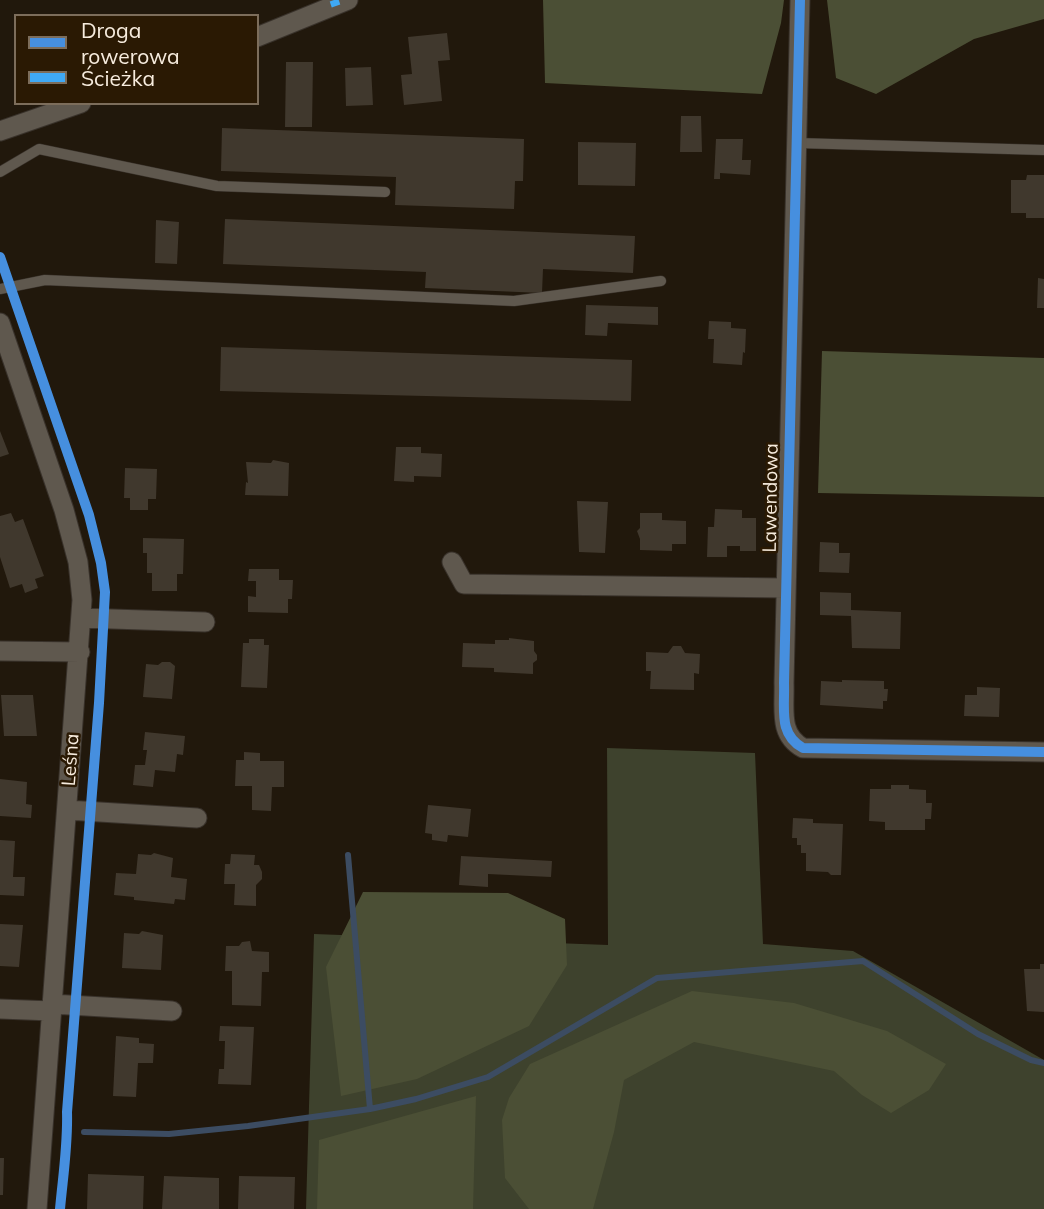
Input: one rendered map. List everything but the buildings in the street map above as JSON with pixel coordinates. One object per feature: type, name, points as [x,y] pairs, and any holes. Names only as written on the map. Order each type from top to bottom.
[{"type":"street","points":[[259,36],[348,0]]},
{"type":"street","name":"Lawendowa","points":[[800,0],[785,729],[792,742],[803,748],[1044,752]]},
{"type":"street","points":[[0,131],[75,105]]},
{"type":"street","name":"Leśna","points":[[0,323],[74,545],[80,579],[79,652],[37,1209]]},
{"type":"street","points":[[452,562],[464,584],[786,588]]},
{"type":"street","points":[[81,618],[205,622]]},
{"type":"street","points":[[0,651],[79,652]]},
{"type":"street","points":[[67,810],[197,818]]},
{"type":"street","points":[[0,1009],[52,1007],[172,1011]]},
{"type":"lane","points":[[796,142],[1044,149]]},
{"type":"lane","points":[[0,172],[39,149],[217,186],[385,192]]},
{"type":"lane","points":[[0,289],[45,280],[514,301],[661,281]]},
{"type":"green space","points":[[543,0],[784,0],[781,23],[762,94],[545,83]]},
{"type":"green space","points":[[827,0],[1044,0],[1044,19],[974,39],[876,94],[836,78]]},
{"type":"green space","points":[[822,351],[1044,358],[1044,497],[818,493]]},
{"type":"green space","points":[[607,748],[755,753],[763,944],[853,951],[1044,1060],[1044,1209],[306,1209],[314,934],[608,945]]},
{"type":"green space","points":[[363,892],[508,893],[565,919],[567,965],[529,1026],[417,1079],[341,1096],[326,967]]},
{"type":"green space","points":[[692,991],[794,1003],[887,1031],[946,1064],[929,1090],[891,1113],[862,1095],[834,1071],[694,1042],[624,1080],[614,1132],[593,1209],[529,1209],[505,1178],[502,1120],[509,1098],[530,1064]]},
{"type":"green space","points":[[476,1096],[473,1209],[317,1209],[319,1140]]},
{"type":"waterway","points":[[348,855],[370,1109]]},
{"type":"waterway","points":[[84,1132],[169,1134],[370,1109],[416,1099],[488,1077],[657,978],[863,961],[978,1034],[1031,1060],[1044,1063]]},
{"type":"marked path","points":[[334,0],[336,6]]},
{"type":"cycle path","points":[[800,0],[784,683],[786,728],[795,742],[803,748],[1044,752]]},
{"type":"cycle path","points":[[0,257],[89,515],[105,592],[60,1209]]}]
